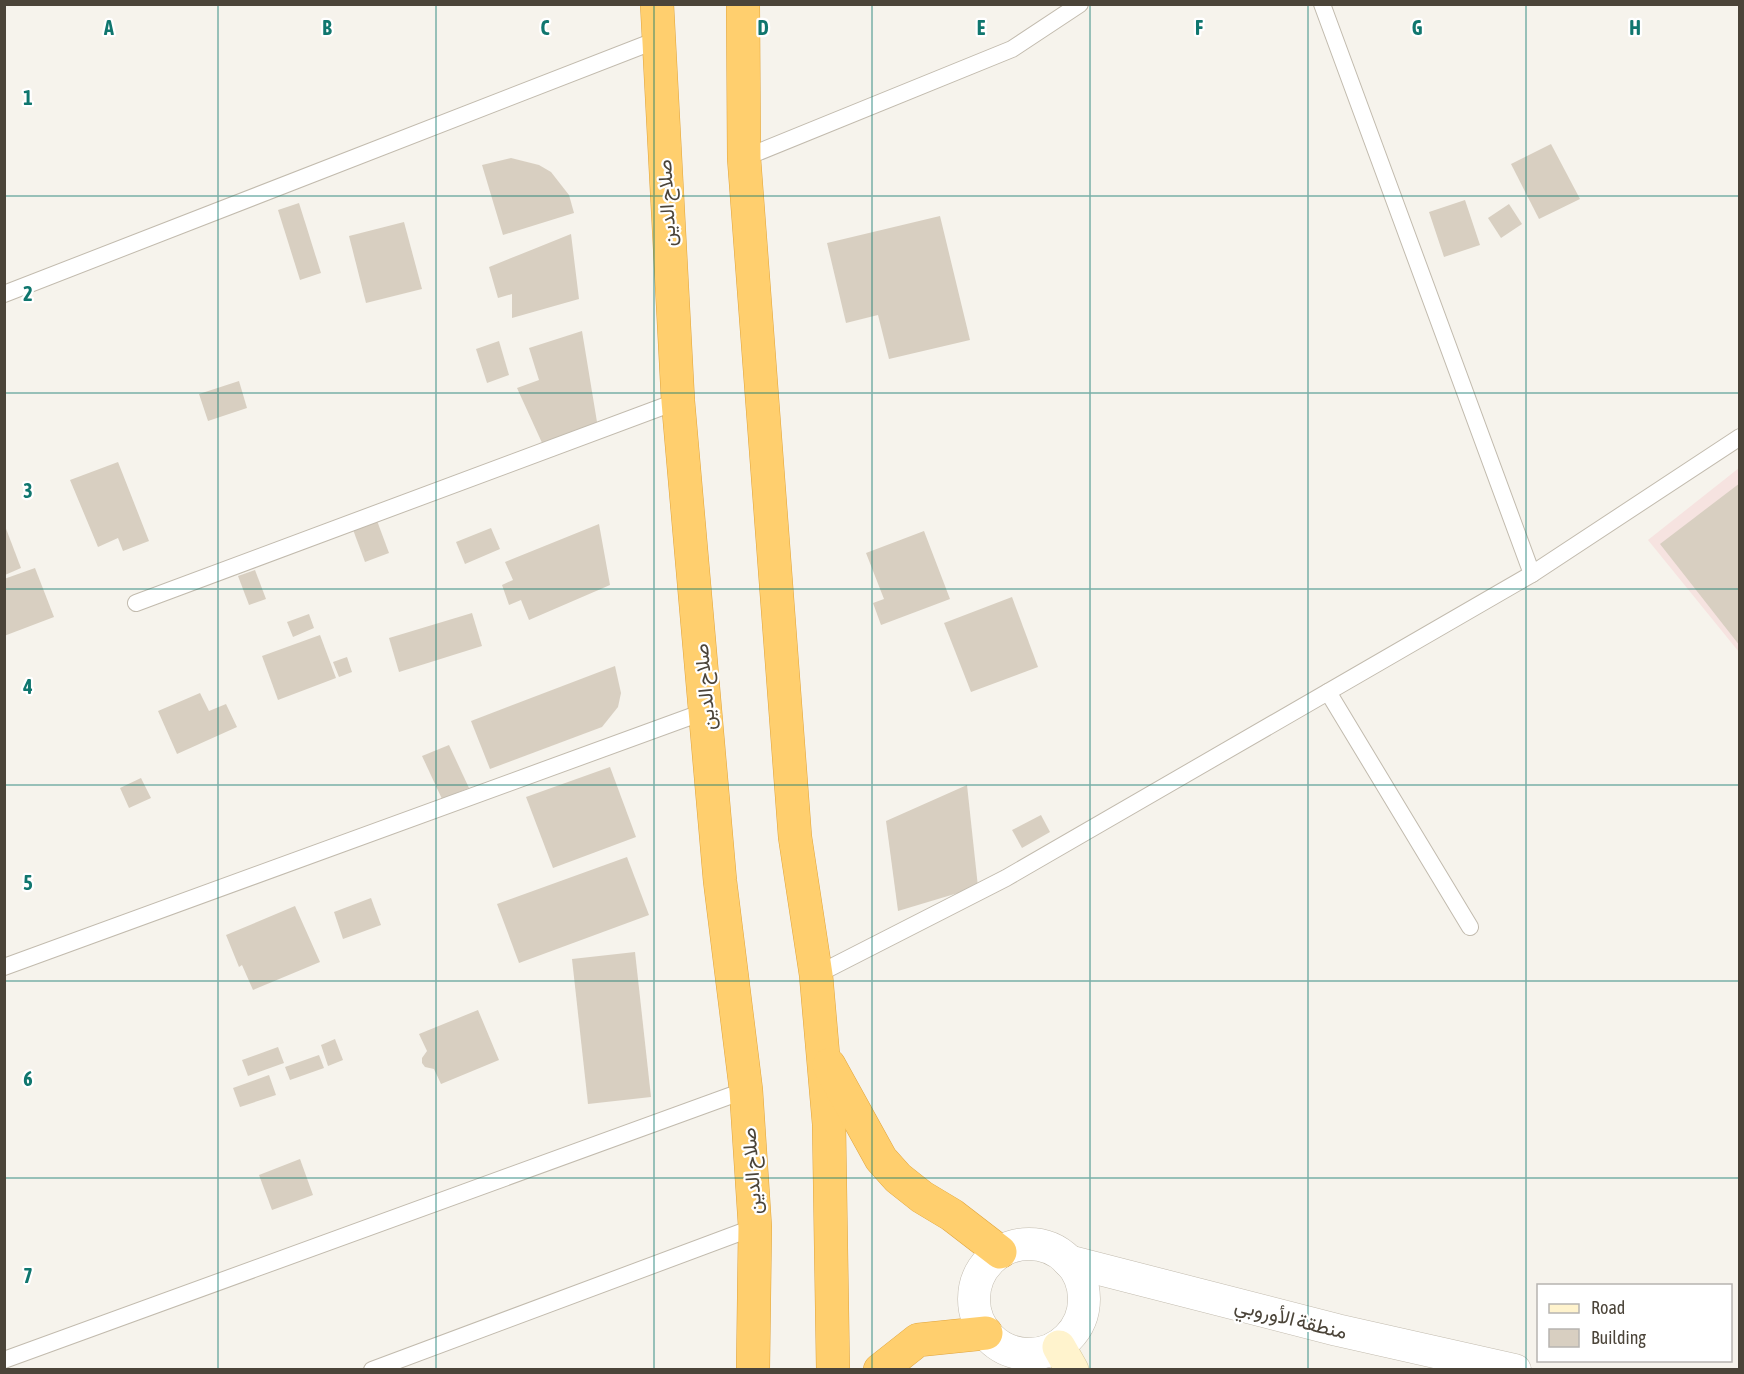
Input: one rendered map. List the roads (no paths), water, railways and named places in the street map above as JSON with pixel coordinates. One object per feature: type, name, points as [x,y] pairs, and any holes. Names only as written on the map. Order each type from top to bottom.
[{"type":"highway","name":"صلاح الدين","points":[[657,4],[657,40],[678,401],[720,881],[746,1090],[755,1227],[753,1370]]},
{"type":"highway","points":[[743,4],[744,158],[795,837],[816,975],[829,1124],[833,1370]]},
{"type":"highway","points":[[824,1055],[881,1159],[898,1178],[922,1197],[952,1215],[1000,1252]]},
{"type":"highway","points":[[880,1370],[918,1340],[986,1333]]},
{"type":"street","points":[[1036,1245],[1053,1250],[1068,1261],[1078,1275],[1084,1292],[1083,1310],[1066,1358],[1015,1352],[999,1345],[986,1333],[976,1317],[974,1299],[976,1281],[986,1264],[1000,1252],[1017,1246],[1036,1245]]},
{"type":"street","name":"منطقة الأوروبي","points":[[1068,1261],[1337,1330],[1515,1370]]},
{"type":"lane","points":[[744,158],[1012,49],[1080,4]]},
{"type":"lane","points":[[1322,4],[1532,574]]},
{"type":"lane","points":[[4,294],[657,40]]},
{"type":"lane","points":[[136,603],[678,401]]},
{"type":"lane","points":[[816,975],[1006,878],[1532,574],[1740,437]]},
{"type":"lane","points":[[1328,692],[1470,927]]},
{"type":"lane","points":[[4,967],[706,711]]},
{"type":"lane","points":[[4,1360],[746,1090]]},
{"type":"lane","points":[[372,1370],[755,1227]]}]
